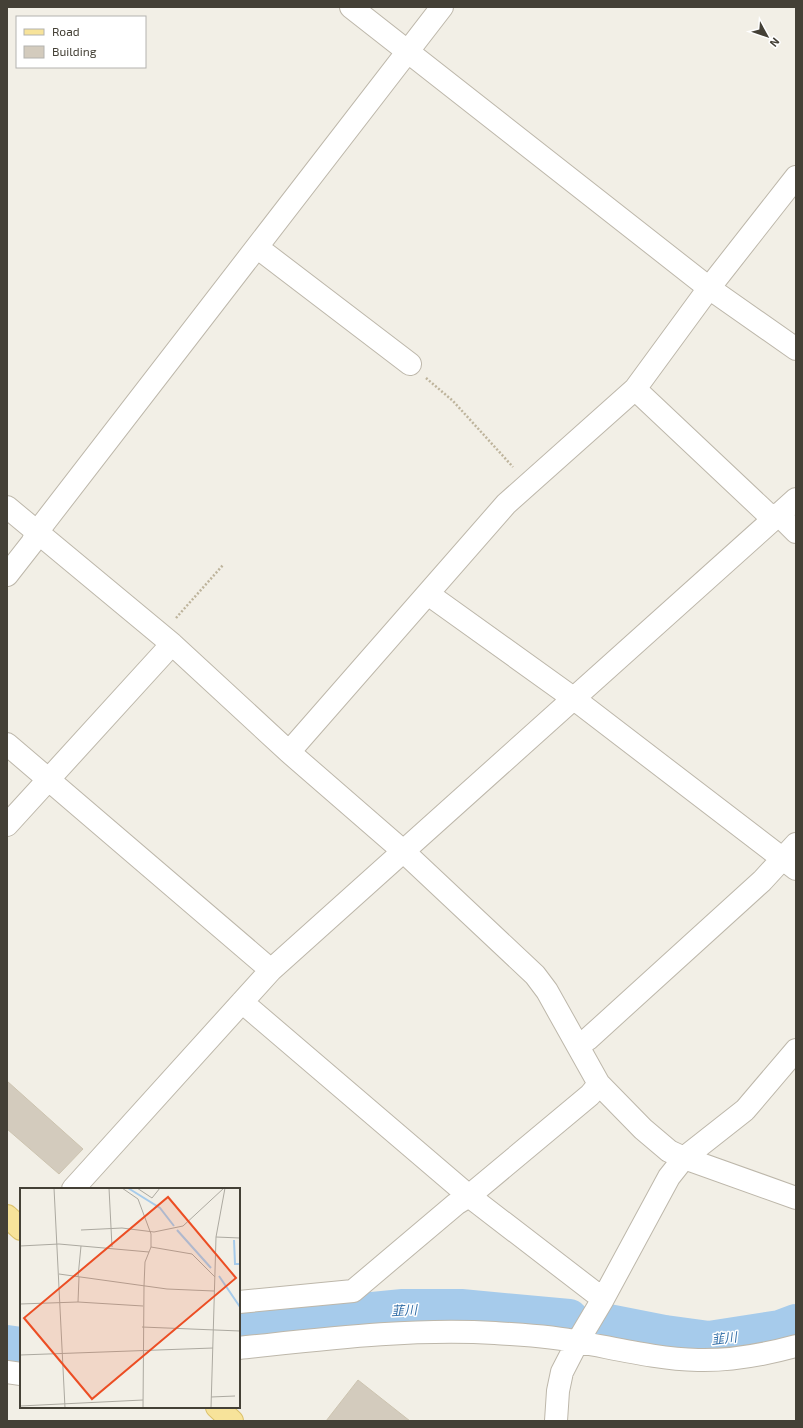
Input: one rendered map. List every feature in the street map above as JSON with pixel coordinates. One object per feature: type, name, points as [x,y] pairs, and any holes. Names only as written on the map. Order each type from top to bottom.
[{"type":"main road","points":[[7,1216],[20,1228]]},
{"type":"main road","points":[[218,1408],[232,1421]]},
{"type":"street","points":[[351,7],[709,288],[796,349]]},
{"type":"street","points":[[7,575],[32,543],[37,532],[258,248],[442,7]]},
{"type":"street","points":[[289,752],[506,504],[635,390],[709,288],[796,177]]},
{"type":"street","points":[[258,248],[410,364]]},
{"type":"street","points":[[635,390],[776,517],[796,532]]},
{"type":"street","points":[[74,1188],[271,970],[796,498]]},
{"type":"street","points":[[7,507],[166,639],[289,752],[403,851],[535,975],[547,990],[599,1084],[643,1129],[669,1151],[684,1158],[796,1198]]},
{"type":"street","points":[[428,594],[791,857],[762,881],[588,1039],[578,1046]]},
{"type":"street","points":[[7,825],[48,780],[166,639]]},
{"type":"street","points":[[7,744],[271,970]]},
{"type":"street","points":[[242,1002],[470,1196],[603,1299]]},
{"type":"street","points":[[556,1421],[558,1391],[562,1372],[669,1177],[684,1158],[745,1110],[796,1050]]},
{"type":"street","points":[[240,1302],[353,1291],[456,1204],[470,1196],[590,1095],[599,1084]]},
{"type":"street","points":[[240,1348],[438,1331],[578,1341],[661,1357],[697,1360],[759,1356],[796,1346]]},
{"type":"street","points":[[7,1372],[20,1374]]},
{"type":"path","points":[[410,364],[454,400],[528,484]]},
{"type":"path","points":[[166,639],[223,565]]},
{"type":"building","points":[[7,1081],[83,1149],[59,1174],[7,1129]]},
{"type":"building","points":[[358,1380],[410,1421],[326,1421]]},
{"type":"waterway","name":"韮川","points":[[240,1325],[403,1309],[461,1309],[569,1319]]},
{"type":"waterway","name":"韮川","points":[[604,1323],[665,1335],[709,1341],[780,1330],[796,1324]]},
{"type":"waterway","name":"韮川","points":[[7,1345],[20,1347]]}]
